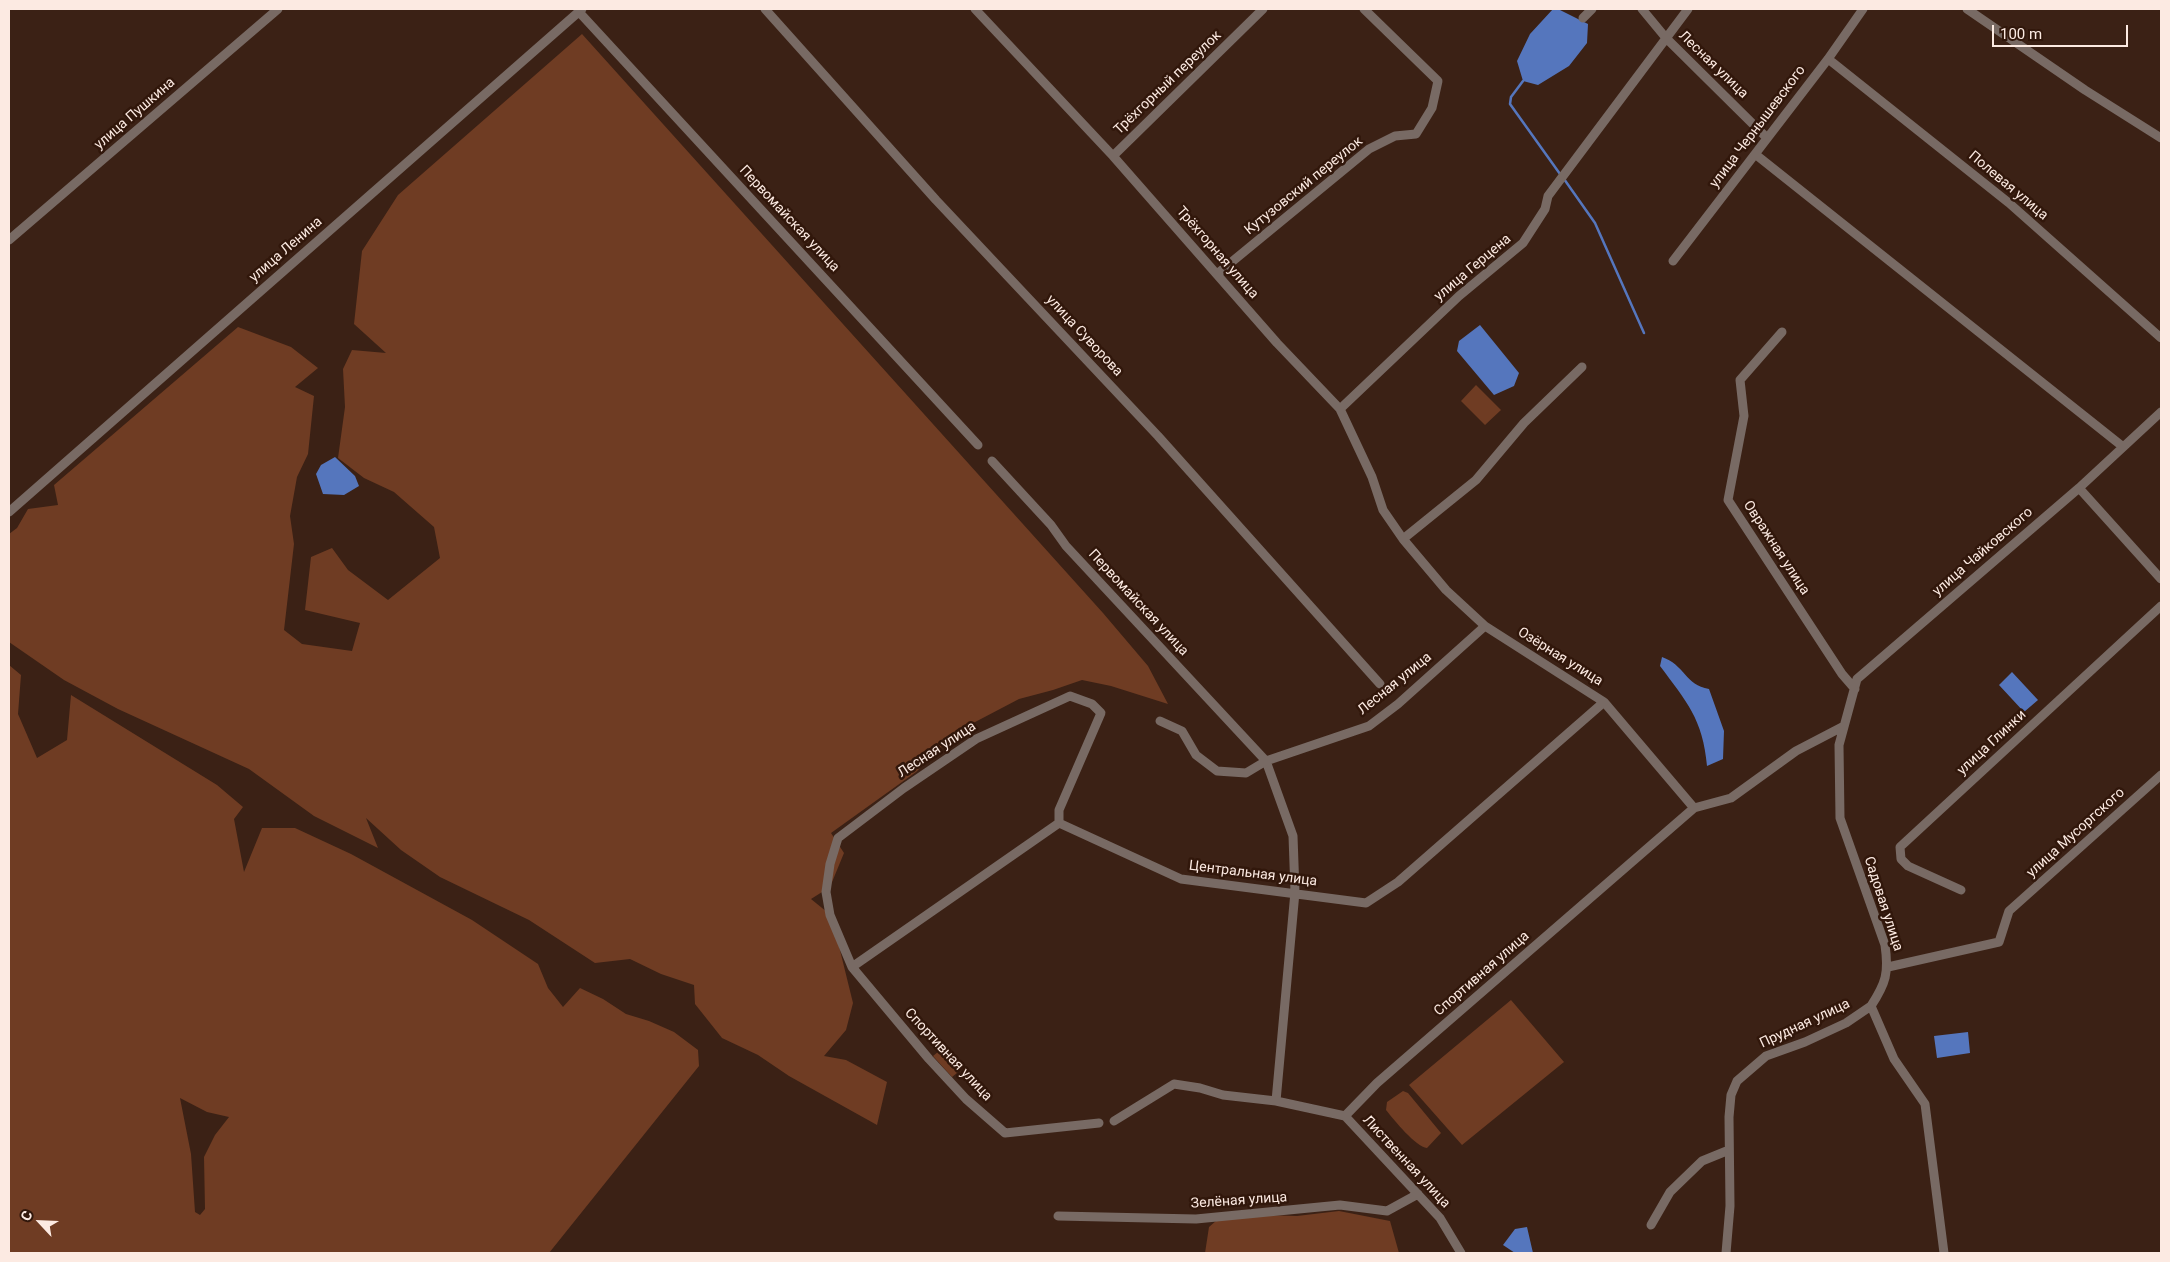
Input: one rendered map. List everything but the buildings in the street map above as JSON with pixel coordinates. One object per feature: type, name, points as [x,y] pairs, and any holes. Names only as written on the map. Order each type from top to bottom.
[{"type":"street","name":"улица Пушкина","points":[[9,240],[278,9]]},
{"type":"street","name":"улица Суворова","points":[[765,9],[936,200],[1158,436],[1380,684]]},
{"type":"street","name":"Трёхгорная улица","points":[[975,9],[1113,156],[1277,343],[1340,409],[1372,477],[1383,510],[1403,539]]},
{"type":"street","name":"Трёхгорный переулок","points":[[1113,156],[1263,9]]},
{"type":"street","name":"Кутузовский переулок","points":[[1217,274],[1369,150],[1395,136],[1416,134],[1432,108],[1438,81],[1364,9]]},
{"type":"street","points":[[1583,18],[1592,9]]},
{"type":"street","name":"Лесная улица","points":[[1642,9],[1666,38],[1767,138]]},
{"type":"street","name":"улица Герцена","points":[[1340,409],[1459,296],[1524,243],[1545,210],[1548,196],[1688,9]]},
{"type":"street","name":"улица Чернышевского","points":[[1673,261],[1828,59],[1862,9]]},
{"type":"street","points":[[1967,9],[2085,90],[2161,138]]},
{"type":"street","name":"Первомайская улица","points":[[580,10],[978,445]]},
{"type":"street","name":"улица Ленина","points":[[9,512],[580,10]]},
{"type":"street","name":"Полевая улица","points":[[1832,62],[2009,203],[2161,338]]},
{"type":"street","points":[[1755,154],[2122,446]]},
{"type":"street","name":"Овражная улица","points":[[1782,332],[1740,380],[1744,416],[1728,500],[1842,674],[1855,689]]},
{"type":"street","points":[[1403,539],[1476,480],[1524,423],[1582,367]]},
{"type":"street","name":"улица Чайковского","points":[[1844,726],[1858,679],[2079,488],[2122,446],[2161,412]]},
{"type":"street","name":"Первомайская улица","points":[[992,461],[1073,553],[1266,761]]},
{"type":"street","points":[[2079,488],[2161,579]]},
{"type":"street","name":"Озёрная улица","points":[[1403,539],[1446,590],[1485,626],[1604,702],[1694,808]]},
{"type":"street","name":"улица Глинки","points":[[1961,890],[1908,866],[1902,858],[1900,847],[2161,606]]},
{"type":"street","name":"Лесная улица","points":[[1160,721],[1182,731],[1196,755],[1217,771],[1246,773],[1266,761],[1369,726],[1398,704],[1485,626]]},
{"type":"street","name":"Лесная улица","points":[[852,967],[830,915],[826,892],[830,864],[838,838],[874,809],[976,739],[1070,696],[1092,704],[1101,713],[1059,810],[1059,824]]},
{"type":"street","name":"Центральная улица","points":[[1059,824],[1181,879],[1366,902],[1398,882],[1604,702]]},
{"type":"street","name":"Спортивная улица","points":[[1345,1116],[1384,1076],[1694,808],[1731,798],[1796,751],[1844,726]]},
{"type":"street","name":"Садовая улица","points":[[1844,726],[1839,745],[1840,818],[1885,945],[1888,966],[1884,986],[1871,1006]]},
{"type":"street","points":[[1266,761],[1293,836],[1295,892],[1276,1101]]},
{"type":"street","name":"улица Мусоргского","points":[[1888,966],[1999,942],[2009,911],[2161,775]]},
{"type":"street","points":[[852,967],[1059,824]]},
{"type":"street","name":"Спортивная улица","points":[[852,967],[929,1059],[966,1098],[1005,1133],[1099,1123]]},
{"type":"street","points":[[1871,1006],[1894,1060],[1925,1104],[1944,1253]]},
{"type":"street","name":"Прудная улица","points":[[1726,1253],[1730,1206],[1729,1150],[1731,1095],[1737,1081],[1766,1056],[1805,1042],[1846,1023],[1871,1006]]},
{"type":"street","points":[[1114,1121],[1174,1084],[1200,1088],[1223,1095],[1276,1101],[1345,1116]]},
{"type":"street","name":"Лиственная улица","points":[[1345,1116],[1440,1218],[1461,1253]]},
{"type":"street","points":[[1651,1225],[1670,1192],[1702,1161],[1729,1150]]},
{"type":"street","name":"Зелёная улица","points":[[1058,1216],[1196,1219],[1340,1205],[1387,1211],[1418,1194]]},
{"type":"shaded area","points":[[582,34],[1103,613],[1148,666],[1168,704],[1111,686],[1082,680],[1019,699],[958,731],[916,772],[831,833],[844,853],[830,887],[811,899],[827,912],[835,930],[853,1003],[846,1030],[824,1056],[846,1060],[887,1082],[877,1125],[789,1076],[758,1055],[722,1038],[695,1004],[694,985],[661,974],[630,959],[595,963],[529,920],[440,877],[401,850],[366,818],[378,848],[314,816],[249,769],[118,709],[64,680],[9,642],[9,534],[17,528],[28,509],[58,505],[54,485],[238,327],[291,347],[318,368],[295,387],[314,396],[308,454],[297,477],[290,516],[294,544],[284,630],[302,644],[352,651],[360,623],[305,610],[311,557],[332,548],[348,570],[388,600],[440,558],[434,527],[394,492],[364,478],[338,458],[345,407],[343,369],[352,350],[386,353],[354,324],[362,251],[398,195]]},
{"type":"shaded area","points":[[1476,385],[1501,410],[1485,425],[1461,401]]},
{"type":"shaded area","points":[[9,665],[21,675],[18,714],[37,758],[67,740],[71,695],[217,785],[243,807],[234,819],[244,872],[262,828],[295,828],[351,854],[472,920],[538,964],[548,988],[563,1007],[580,988],[603,999],[626,1014],[649,1021],[674,1032],[698,1050],[699,1066],[549,1253],[9,1253]],"holes":[[[180,1098],[207,1112],[229,1117],[215,1135],[204,1157],[205,1209],[200,1215],[195,1212],[191,1154]]]},
{"type":"shaded area","points":[[1511,1000],[1564,1062],[1462,1145],[1409,1085]]},
{"type":"shaded area","points":[[944,1047],[963,1068],[952,1077],[933,1056]]},
{"type":"shaded area","points":[[1403,1091],[1408,1093],[1441,1133],[1427,1148],[1411,1138],[1386,1110],[1387,1102]]},
{"type":"shaded area","points":[[1339,1211],[1390,1221],[1399,1253],[1205,1253],[1209,1227],[1224,1214],[1297,1216]]},
{"type":"water","points":[[1553,9],[1558,9],[1588,24],[1587,43],[1569,66],[1538,85],[1523,81],[1517,61],[1530,34]]},
{"type":"water","points":[[1480,325],[1519,373],[1514,386],[1494,395],[1457,351],[1459,341]]},
{"type":"water","points":[[335,457],[355,476],[359,486],[344,495],[323,494],[316,474],[321,465]]},
{"type":"water","points":[[1662,657],[1676,665],[1695,683],[1709,689],[1724,731],[1723,759],[1707,766],[1702,735],[1692,712],[1660,666]]},
{"type":"water","points":[[2012,672],[2038,700],[2024,712],[1999,685]]},
{"type":"water","points":[[1968,1032],[1970,1053],[1937,1058],[1934,1036]]},
{"type":"water","points":[[1527,1227],[1533,1253],[1515,1253],[1503,1245],[1515,1229]]},
{"type":"waterway","points":[[1523,81],[1511,97],[1510,104],[1560,174]]},
{"type":"waterway","points":[[1564,179],[1595,223],[1644,333]]}]
